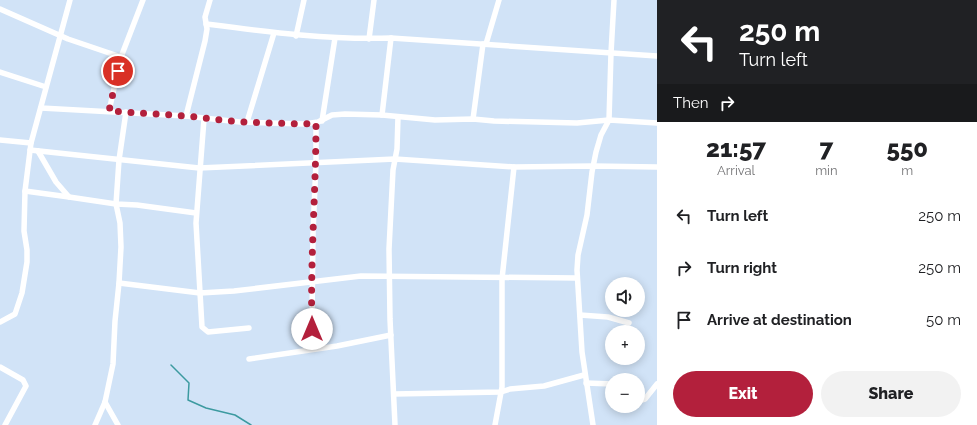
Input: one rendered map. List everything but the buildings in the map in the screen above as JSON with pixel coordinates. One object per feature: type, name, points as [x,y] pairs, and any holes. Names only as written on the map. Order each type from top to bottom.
[{"type":"street","points":[[0,322],[15,314],[24,283],[27,250],[24,231],[25,191],[31,142],[70,0]]},
{"type":"street","points":[[109,111],[122,57],[143,0]]},
{"type":"street","points":[[186,116],[201,61],[206,24],[205,17],[210,0]]},
{"type":"street","points":[[296,36],[304,0]]},
{"type":"street","points":[[369,39],[374,0]]},
{"type":"street","points":[[473,118],[485,44],[499,0]]},
{"type":"street","points":[[593,425],[584,374],[577,278],[578,255],[588,209],[593,166],[601,135],[609,120],[614,0]]},
{"type":"street","points":[[0,10],[60,35],[122,57]]},
{"type":"street","points":[[206,24],[296,36],[369,39],[391,38],[657,56]]},
{"type":"street","points":[[247,122],[274,33]]},
{"type":"street","points":[[314,349],[312,321],[313,206],[319,122],[335,38]]},
{"type":"street","points":[[382,115],[391,38]]},
{"type":"street","points":[[0,72],[46,87]]},
{"type":"street","points":[[41,108],[186,116],[204,119],[247,122],[304,124],[319,122],[332,115],[345,114],[382,115],[435,120],[473,118],[494,121],[576,123],[609,120],[657,123]]},
{"type":"street","points":[[95,425],[105,402],[112,376],[119,283],[120,223],[116,204],[118,160],[126,112]]},
{"type":"street","points":[[395,425],[391,335],[390,236],[398,117]]},
{"type":"street","points":[[204,119],[196,213],[200,292],[204,329],[211,332],[249,328]]},
{"type":"street","points":[[0,140],[31,142]]},
{"type":"street","points":[[30,150],[199,168],[395,158],[514,167],[657,167]]},
{"type":"street","points":[[38,151],[56,182],[69,197]]},
{"type":"street","points":[[495,425],[501,392],[502,279],[514,167]]},
{"type":"street","points":[[25,191],[116,204],[137,205],[196,213]]},
{"type":"street","points":[[119,283],[200,292],[234,291],[361,276],[502,279],[577,278]]},
{"type":"street","points":[[580,315],[608,317],[629,323]]},
{"type":"street","points":[[248,359],[391,335]]},
{"type":"street","points":[[0,367],[23,380],[26,386],[5,425]]},
{"type":"street","points":[[394,394],[501,392],[510,389],[544,386],[584,374]]},
{"type":"street","points":[[586,383],[605,384]]},
{"type":"street","points":[[645,399],[657,384]]},
{"type":"street","points":[[105,402],[118,425]]},
{"type":"waterway","points":[[171,365],[189,383],[188,400],[206,408],[235,415],[251,425]]},
{"type":"route","points":[[118,71],[109,111],[186,116],[240,122],[316,123],[316,162],[312,233],[312,329]]}]
